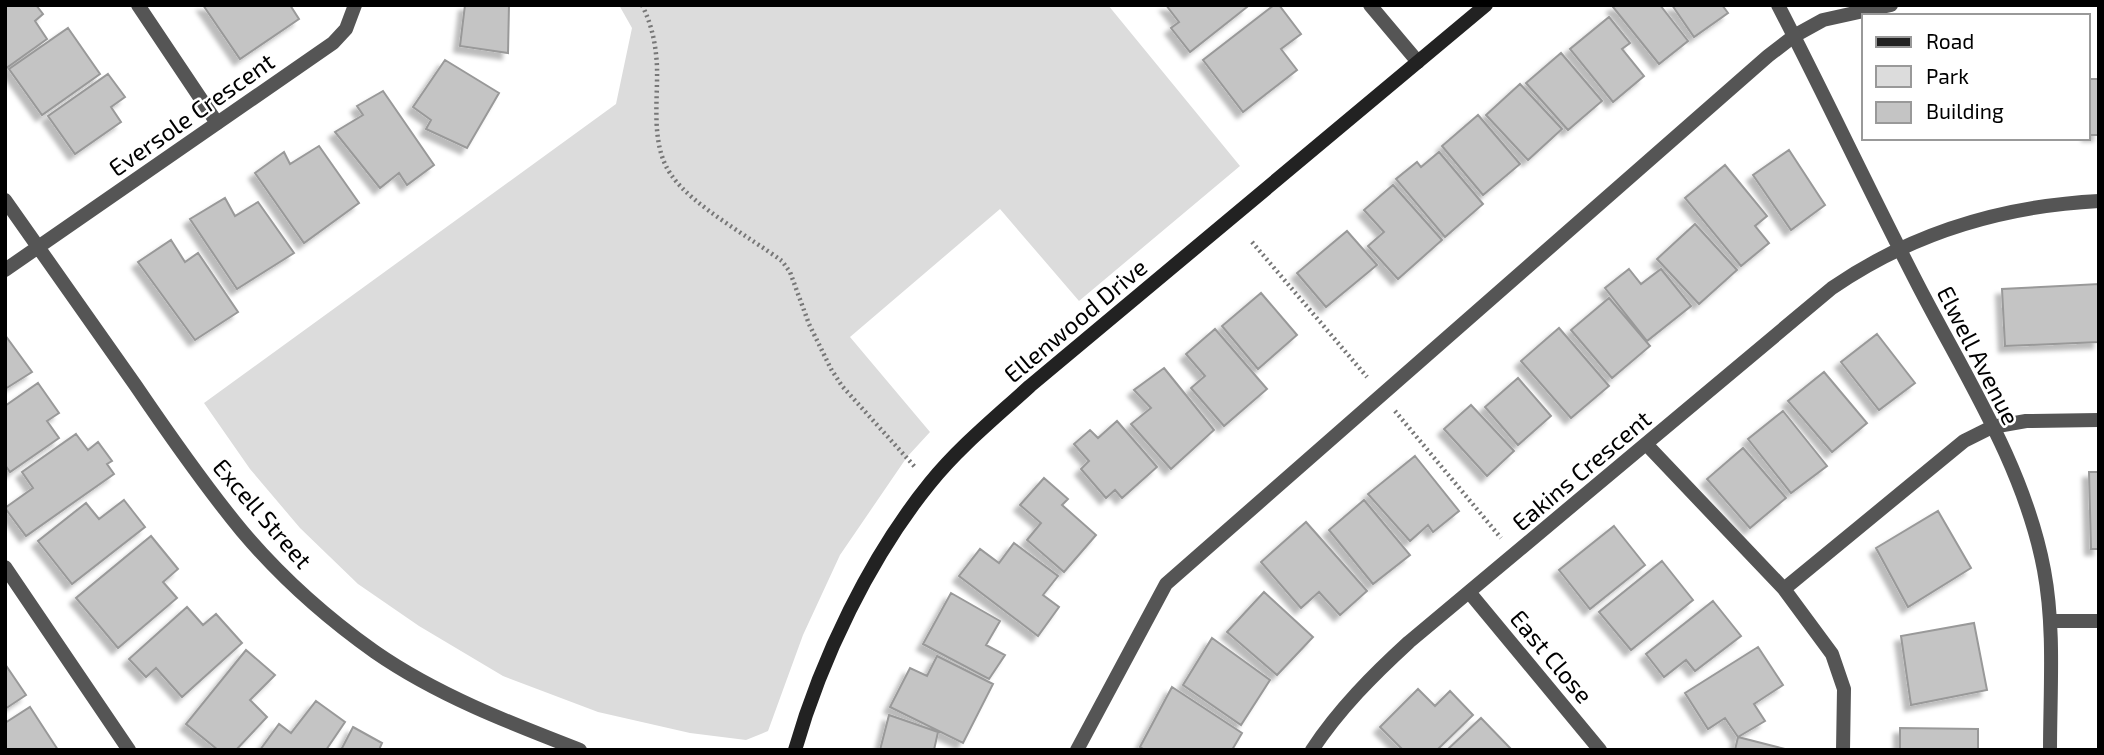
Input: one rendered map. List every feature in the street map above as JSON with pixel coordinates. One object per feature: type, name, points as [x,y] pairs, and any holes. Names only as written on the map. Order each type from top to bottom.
[{"type":"street","points":[[138,5],[217,123]]},
{"type":"street","name":"Eversole Crescent","points":[[5,270],[333,43],[346,29],[355,5]]},
{"type":"street","points":[[1370,5],[1418,62]]},
{"type":"street","name":"Ellenwood Drive","points":[[795,750],[836,640],[863,585],[930,483],[964,446],[1030,386],[1486,5]]},
{"type":"street","name":"Elwell Avenue","points":[[1778,5],[1899,249],[1992,427],[2036,536],[2044,569],[2050,621],[2050,750]]},
{"type":"street","points":[[1077,750],[1167,584],[1768,56],[1794,36],[1823,20],[1891,5]]},
{"type":"street","name":"Excell Street","points":[[5,200],[199,477],[243,533],[283,575],[322,610],[387,659],[449,695],[524,729],[580,750]]},
{"type":"street","name":"Eakins Crescent","points":[[1312,750],[1333,720],[1378,670],[1832,288],[1862,267],[1946,229],[2042,206],[2099,201]]},
{"type":"street","points":[[1784,589],[1964,441],[1992,427],[2026,421],[2099,421]]},
{"type":"street","points":[[1647,444],[1784,589],[1832,654],[1844,689],[1843,750]]},
{"type":"street","points":[[5,567],[129,750]]},
{"type":"street","name":"East Close","points":[[1469,592],[1600,750]]},
{"type":"street","points":[[2050,621],[2099,621]]},
{"type":"path","points":[[642,5],[653,33],[657,65],[659,142],[670,174],[694,198],[782,261],[790,272],[819,347],[842,386],[930,483]]},
{"type":"green space","points":[[619,5],[1108,5],[1240,166],[1079,301],[1000,209],[850,337],[930,432],[907,457],[840,555],[803,635],[768,731],[746,740],[690,733],[598,712],[503,676],[419,626],[358,584],[300,528],[250,469],[204,403],[616,104],[632,28]]},
{"type":"building","points":[[5,5],[36,5],[43,14],[35,21],[47,39],[5,69]]},
{"type":"building","points":[[203,5],[290,5],[299,19],[240,59]]},
{"type":"building","points":[[465,5],[509,5],[508,53],[460,46]]},
{"type":"building","points":[[1166,5],[1247,7],[1190,52],[1171,28],[1179,22]]},
{"type":"building","points":[[1274,5],[1279,5],[1301,34],[1281,49],[1297,70],[1243,112],[1203,60]]},
{"type":"building","points":[[1660,5],[1688,41],[1659,64],[1613,7]]},
{"type":"building","points":[[1672,5],[1722,5],[1728,13],[1694,37]]},
{"type":"building","points":[[1609,17],[1630,43],[1622,49],[1644,76],[1613,102],[1570,49]]},
{"type":"building","points":[[68,28],[100,74],[42,115],[9,69]]},
{"type":"building","points":[[1561,53],[1602,101],[1568,130],[1526,83]]},
{"type":"building","points":[[445,60],[499,93],[467,148],[426,129],[431,120],[413,107]]},
{"type":"building","points":[[108,74],[125,97],[111,107],[121,122],[75,154],[48,116]]},
{"type":"building","points":[[2090,79],[2099,79],[2099,135],[2090,135]]},
{"type":"building","points":[[1520,84],[1562,129],[1528,160],[1486,115]]},
{"type":"building","points":[[383,91],[434,165],[407,185],[399,173],[380,188],[335,132],[363,115],[357,106]]},
{"type":"building","points":[[1478,115],[1520,164],[1483,195],[1442,146]]},
{"type":"building","points":[[319,146],[359,203],[304,243],[255,173],[284,152],[290,164]]},
{"type":"building","points":[[1789,150],[1825,205],[1791,230],[1753,175]]},
{"type":"building","points":[[1439,152],[1483,204],[1445,237],[1396,179],[1417,162],[1421,167]]},
{"type":"building","points":[[1725,165],[1767,216],[1755,226],[1769,243],[1741,266],[1685,198]]},
{"type":"building","points":[[1393,185],[1442,240],[1398,279],[1368,246],[1384,232],[1364,210]]},
{"type":"building","points":[[225,198],[235,216],[258,202],[294,253],[237,289],[190,219]]},
{"type":"building","points":[[1695,224],[1737,270],[1699,304],[1657,259]]},
{"type":"building","points":[[1347,231],[1377,265],[1326,307],[1297,273]]},
{"type":"building","points":[[171,240],[185,262],[198,253],[238,312],[195,340],[138,262]]},
{"type":"building","points":[[1629,269],[1641,284],[1661,269],[1691,306],[1647,341],[1605,288]]},
{"type":"building","points":[[2099,284],[2099,342],[2005,346],[2002,289]]},
{"type":"building","points":[[1261,293],[1297,335],[1258,369],[1222,326]]},
{"type":"building","points":[[1609,298],[1650,346],[1612,378],[1571,330]]},
{"type":"building","points":[[1559,328],[1609,386],[1571,418],[1521,361]]},
{"type":"building","points":[[1215,329],[1267,389],[1224,426],[1191,388],[1205,376],[1186,354]]},
{"type":"building","points":[[1877,334],[1915,383],[1879,410],[1841,362]]},
{"type":"building","points":[[5,335],[32,372],[5,389]]},
{"type":"building","points":[[1164,368],[1214,430],[1171,469],[1131,424],[1151,408],[1134,390]]},
{"type":"building","points":[[1824,372],[1867,423],[1832,452],[1788,401]]},
{"type":"building","points":[[1518,378],[1551,416],[1518,445],[1485,407]]},
{"type":"building","points":[[38,383],[59,413],[47,421],[59,438],[10,472],[5,465],[5,406]]},
{"type":"building","points":[[1471,405],[1514,451],[1487,476],[1444,429]]},
{"type":"building","points":[[1783,411],[1827,466],[1791,493],[1748,439]]},
{"type":"building","points":[[1117,421],[1157,467],[1122,498],[1115,490],[1106,498],[1081,469],[1089,461],[1074,444],[1090,430],[1098,438]]},
{"type":"building","points":[[76,434],[88,450],[98,442],[112,461],[107,464],[114,474],[26,536],[5,508],[33,488],[22,472]]},
{"type":"building","points":[[1743,448],[1786,498],[1750,528],[1707,479]]},
{"type":"building","points":[[1415,456],[1459,511],[1433,532],[1428,525],[1410,541],[1368,494]]},
{"type":"building","points":[[2089,472],[2099,472],[2099,549],[2091,549]]},
{"type":"building","points":[[1044,478],[1068,499],[1062,505],[1096,535],[1064,572],[1027,540],[1041,523],[1020,505]]},
{"type":"building","points":[[124,500],[145,527],[72,584],[38,541],[86,503],[99,519]]},
{"type":"building","points":[[1364,500],[1410,555],[1373,584],[1329,530]]},
{"type":"building","points":[[1938,511],[1971,568],[1908,607],[1876,548]]},
{"type":"building","points":[[1306,522],[1367,591],[1340,615],[1319,592],[1301,608],[1261,562]]},
{"type":"building","points":[[1614,526],[1645,565],[1590,609],[1559,570]]},
{"type":"building","points":[[151,536],[178,569],[163,582],[177,598],[118,648],[76,598]]},
{"type":"building","points":[[1014,543],[1058,576],[1043,595],[1059,607],[1038,636],[959,576],[980,549],[999,563]]},
{"type":"building","points":[[1662,561],[1693,600],[1631,650],[1599,612]]},
{"type":"building","points":[[1264,592],[1313,637],[1277,675],[1227,632]]},
{"type":"building","points":[[951,593],[1000,621],[986,645],[1005,655],[989,679],[923,644]]},
{"type":"building","points":[[1713,601],[1741,636],[1695,671],[1686,660],[1664,677],[1646,654]]},
{"type":"building","points":[[187,607],[203,625],[216,614],[242,643],[182,697],[156,668],[146,677],[129,659]]},
{"type":"building","points":[[1974,623],[1987,690],[1911,705],[1901,636]]},
{"type":"building","points":[[1212,638],[1270,680],[1241,725],[1183,685]]},
{"type":"building","points":[[1758,647],[1783,685],[1754,704],[1765,721],[1738,737],[1725,718],[1708,729],[1685,693]]},
{"type":"building","points":[[246,650],[275,675],[250,700],[267,717],[236,750],[218,750],[186,724]]},
{"type":"building","points":[[937,656],[993,684],[963,743],[890,707],[910,668],[927,676]]},
{"type":"building","points":[[5,664],[26,695],[5,709]]},
{"type":"building","points":[[1172,687],[1242,733],[1232,750],[1145,750],[1140,747]]},
{"type":"building","points":[[1418,689],[1435,706],[1450,691],[1473,715],[1437,750],[1403,750],[1380,727]]},
{"type":"building","points":[[316,701],[345,722],[326,750],[260,750],[279,724],[291,733]]},
{"type":"building","points":[[30,707],[58,750],[5,750],[5,723]]},
{"type":"building","points":[[889,715],[938,732],[934,750],[880,750]]},
{"type":"building","points":[[1481,718],[1512,750],[1447,750]]},
{"type":"building","points":[[353,727],[382,743],[379,750],[341,750]]},
{"type":"building","points":[[1900,728],[1978,729],[1978,750],[1900,750]]},
{"type":"building","points":[[1738,737],[1789,750],[1735,750]]}]
